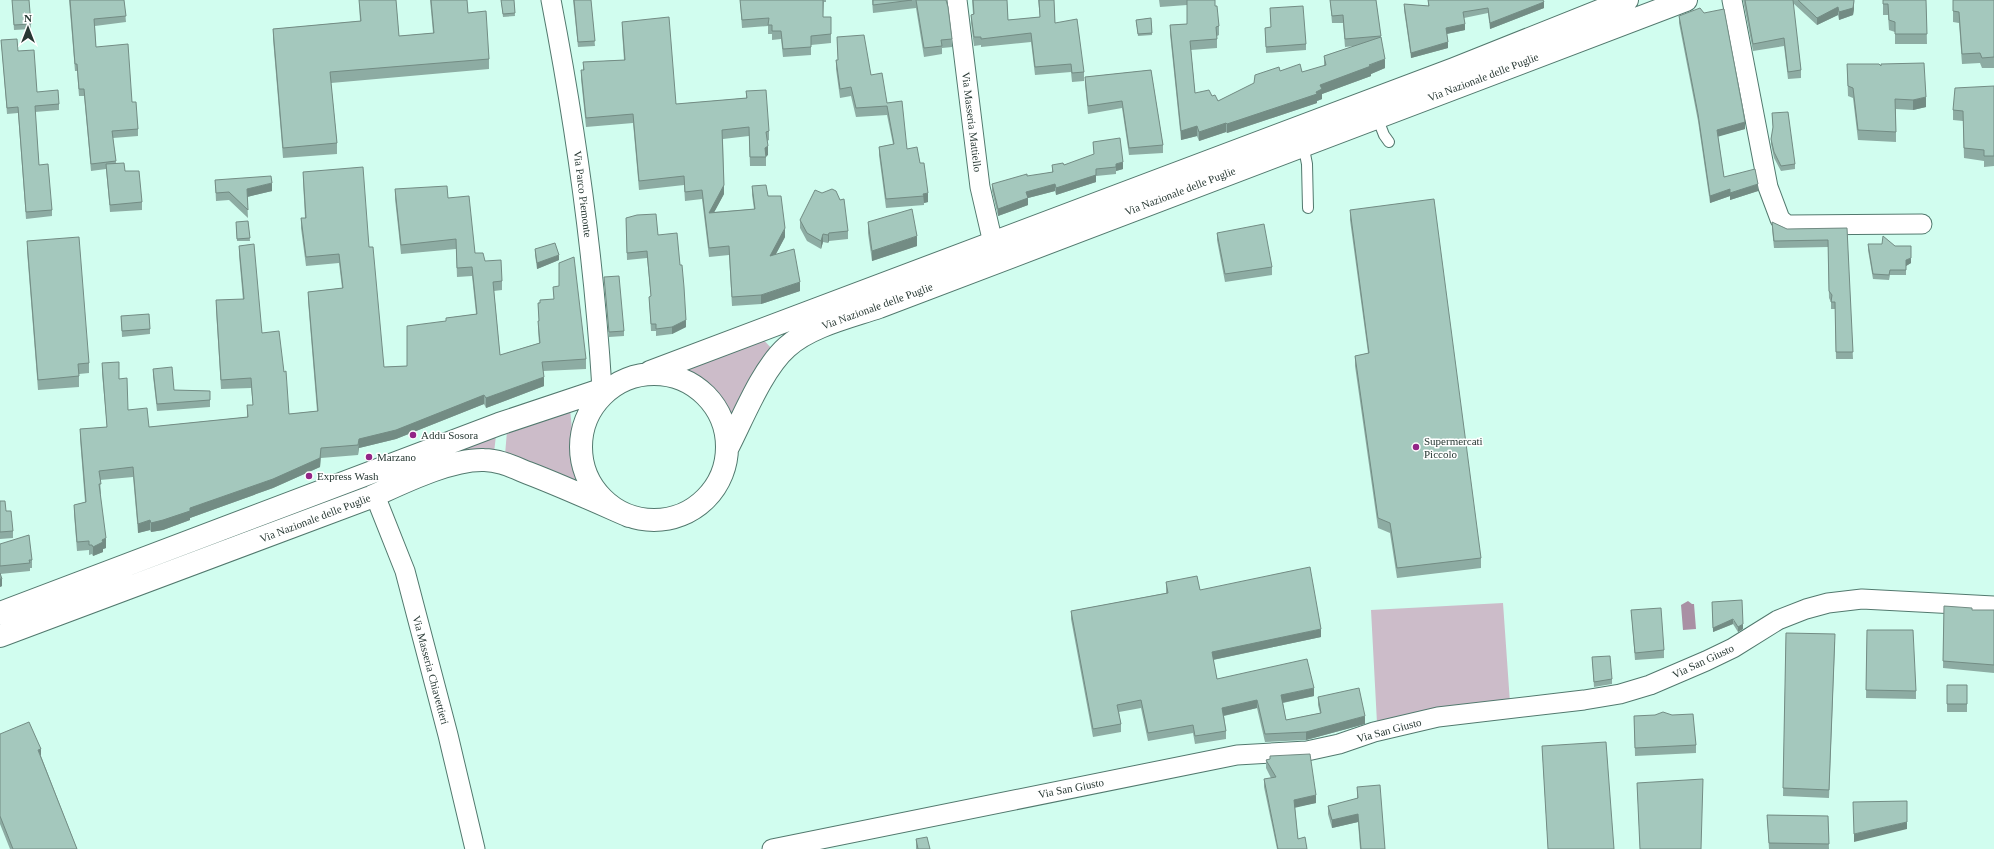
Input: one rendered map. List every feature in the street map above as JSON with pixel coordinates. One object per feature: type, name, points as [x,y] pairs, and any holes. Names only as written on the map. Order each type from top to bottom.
[{"type":"main road","name":"Via Nazionale delle Puglie","points":[[0,613],[492,426],[605,388],[627,377],[650,372],[993,243],[1454,69],[1627,0]]},
{"type":"main road","name":"Via Nazionale delle Puglie","points":[[727,449],[766,373],[787,346],[816,328],[879,307],[1303,144],[1686,0]]},
{"type":"main road","name":"Via Nazionale delle Puglie","points":[[0,636],[371,497],[413,478],[462,462],[483,460],[497,461],[629,516],[652,520],[674,517],[695,508],[712,492],[723,472],[727,449],[724,425],[713,404],[696,387],[674,377],[650,372]]},
{"type":"main road","name":"Via Nazionale delle Puglie","points":[[605,388],[593,406],[584,426],[580,448],[584,470],[594,490],[610,505],[629,516]]},
{"type":"street","name":"Via Parco Piemonte","points":[[551,0],[570,96],[585,199],[605,388]]},
{"type":"street","name":"Via Masseria Mattiello","points":[[957,0],[980,187],[993,243]]},
{"type":"street","points":[[1732,0],[1768,187],[1780,219],[1787,224],[1922,224]]},
{"type":"street","name":"Via Masseria Chiavettieri","points":[[371,497],[378,503],[405,571],[448,734],[475,849]]},
{"type":"street","name":"Via San Giusto","points":[[772,849],[1237,755],[1307,751],[1339,744],[1374,732],[1438,717],[1584,700],[1620,694],[1650,685],[1706,661],[1733,648],[1778,620],[1806,609],[1828,603],[1862,599],[1994,606]]},
{"type":"lane","points":[[1377,116],[1384,135],[1389,142]]},
{"type":"lane","points":[[1303,144],[1307,164],[1308,208]]},
{"type":"shaded area","points":[[760,336],[773,350],[731,428],[723,408],[711,393],[696,380],[678,370]]},
{"type":"shaded area","points":[[570,409],[575,459],[582,485],[505,455],[507,431]]},
{"type":"shaded area","points":[[496,435],[494,453],[418,463]]},
{"type":"shaded area","points":[[1688,601],[1694,604],[1696,629],[1683,630],[1681,605]]},
{"type":"shaded area","points":[[1503,603],[1510,703],[1377,723],[1371,610]]},
{"type":"building","points":[[12,0],[29,0],[31,24],[14,25]]},
{"type":"building","points":[[70,0],[124,0],[126,16],[94,19],[96,47],[128,44],[132,102],[136,102],[138,129],[112,131],[116,161],[91,164],[84,89],[79,89],[77,64],[75,64]]},
{"type":"building","points":[[359,0],[396,0],[399,36],[434,33],[431,0],[467,0],[468,13],[486,11],[489,59],[330,72],[337,143],[283,148],[273,29],[361,21]]},
{"type":"building","points":[[501,0],[514,0],[515,13],[503,14]]},
{"type":"building","points":[[574,0],[591,0],[595,41],[578,42]]},
{"type":"building","points":[[740,0],[823,0],[823,17],[831,17],[831,34],[811,36],[811,47],[783,49],[781,31],[772,31],[772,25],[768,25],[769,18],[742,20]]},
{"type":"building","points":[[873,0],[912,0],[873,5]]},
{"type":"building","points":[[916,0],[946,0],[952,39],[941,40],[942,46],[924,48]]},
{"type":"building","points":[[973,0],[1007,0],[1008,20],[1040,17],[1039,0],[1054,0],[1055,23],[1077,19],[1084,72],[1072,73],[1071,64],[1035,67],[1031,33],[981,39],[981,37],[974,37],[971,15],[974,14]]},
{"type":"building","points":[[1187,0],[1215,0],[1215,6],[1217,6],[1219,26],[1216,27],[1217,39],[1190,41],[1195,93],[1209,90],[1212,96],[1215,95],[1218,101],[1254,83],[1255,75],[1279,67],[1280,71],[1300,64],[1302,72],[1326,65],[1324,56],[1381,37],[1385,59],[1369,65],[1371,66],[1320,85],[1322,89],[1316,92],[1317,94],[1199,132],[1197,126],[1181,131],[1170,25],[1187,24]]},
{"type":"building","points":[[1330,0],[1376,0],[1381,36],[1345,39],[1343,15],[1332,16]]},
{"type":"building","points":[[1428,0],[1543,0],[1544,2],[1490,23],[1488,8],[1463,12],[1465,24],[1446,28],[1448,42],[1411,53],[1404,4],[1429,6]]},
{"type":"building","points":[[1745,0],[1793,0],[1801,70],[1788,72],[1784,38],[1753,44]]},
{"type":"building","points":[[1798,0],[1854,1],[1853,8],[1839,12],[1838,7],[1817,18]]},
{"type":"building","points":[[1883,0],[1926,0],[1927,34],[1895,34],[1895,22],[1889,20],[1888,4],[1883,4]]},
{"type":"building","points":[[1953,0],[1994,0],[1994,57],[1982,58],[1980,53],[1962,54],[1959,12],[1953,11]]},
{"type":"building","points":[[1303,6],[1306,44],[1266,47],[1265,28],[1271,27],[1270,8]]},
{"type":"building","points":[[1700,8],[1704,13],[1724,9],[1745,122],[1717,130],[1724,177],[1755,169],[1758,184],[1730,193],[1730,189],[1710,196],[1698,114],[1679,16]]},
{"type":"building","points":[[669,17],[676,104],[747,98],[746,91],[766,90],[769,131],[766,132],[768,146],[765,148],[766,157],[750,157],[749,127],[722,130],[724,185],[709,213],[755,209],[752,186],[766,185],[768,196],[781,196],[785,228],[770,256],[794,249],[800,282],[761,295],[732,297],[729,246],[709,248],[702,190],[685,192],[684,176],[639,181],[633,114],[586,118],[581,70],[584,70],[583,62],[625,60],[622,22]]},
{"type":"building","points":[[1151,18],[1152,33],[1138,34],[1136,20]]},
{"type":"building","points":[[864,35],[871,75],[882,73],[887,103],[902,101],[907,149],[917,147],[920,163],[924,163],[928,193],[923,194],[924,196],[886,199],[879,147],[894,144],[887,106],[856,108],[851,87],[840,89],[836,60],[838,60],[837,37]]},
{"type":"building","points":[[17,39],[18,51],[34,50],[37,92],[58,90],[59,104],[35,106],[39,165],[48,164],[52,210],[26,212],[18,107],[7,108],[1,40]]},
{"type":"building","points":[[1924,63],[1926,97],[1913,100],[1895,99],[1896,132],[1858,130],[1853,88],[1848,86],[1847,64],[1879,64],[1881,66],[1881,64]]},
{"type":"building","points":[[1151,70],[1163,145],[1129,148],[1122,101],[1088,106],[1085,77]]},
{"type":"building","points":[[1994,86],[1994,156],[1984,156],[1984,150],[1964,148],[1963,111],[1953,110],[1955,88]]},
{"type":"building","points":[[1788,112],[1795,164],[1781,166],[1774,152],[1771,139],[1773,127],[1772,113]]},
{"type":"building","points":[[1120,138],[1123,162],[1116,164],[1116,167],[1096,169],[1096,175],[1056,188],[1055,184],[1026,192],[1028,198],[998,209],[992,184],[1027,174],[1027,176],[1053,172],[1052,165],[1063,163],[1064,165],[1094,154],[1093,142]]},
{"type":"building","points":[[124,163],[125,171],[139,171],[142,202],[110,205],[106,164]]},
{"type":"building","points":[[363,167],[369,247],[373,247],[384,367],[407,366],[407,326],[446,321],[446,318],[477,314],[472,267],[457,268],[456,239],[401,245],[395,189],[447,186],[448,198],[469,196],[475,253],[483,253],[485,261],[501,260],[502,281],[493,282],[500,355],[540,343],[538,303],[540,303],[540,300],[554,299],[553,287],[559,286],[559,263],[574,257],[586,359],[542,362],[544,377],[486,398],[484,395],[396,430],[359,439],[358,445],[321,448],[320,458],[273,479],[190,508],[190,511],[151,523],[150,520],[138,524],[133,467],[99,471],[101,484],[99,484],[106,538],[102,540],[103,542],[93,547],[92,545],[89,545],[89,541],[77,542],[74,505],[86,502],[80,429],[107,427],[102,363],[119,362],[119,379],[127,378],[128,410],[147,408],[149,427],[248,417],[247,405],[253,405],[251,378],[221,380],[216,300],[244,299],[239,246],[254,244],[262,333],[279,331],[284,372],[286,371],[289,414],[318,411],[308,292],[343,288],[339,254],[306,257],[301,218],[306,218],[303,172]]},
{"type":"building","points":[[271,176],[272,183],[247,189],[248,210],[229,192],[216,193],[215,180]]},
{"type":"building","points":[[832,189],[836,191],[840,200],[844,199],[848,231],[829,233],[828,235],[823,234],[821,241],[807,233],[800,220],[815,190],[822,193]]},
{"type":"building","name":"Supermercati Piccolo","points":[[1434,199],[1481,558],[1397,568],[1390,523],[1378,518],[1355,356],[1369,353],[1350,210]]},
{"type":"building","points":[[912,209],[917,236],[872,251],[868,222]]},
{"type":"building","points":[[656,214],[658,235],[677,233],[680,265],[682,265],[686,320],[672,327],[656,329],[656,324],[651,324],[649,297],[651,296],[647,251],[627,253],[626,218],[637,215]]},
{"type":"building","points":[[248,221],[250,238],[237,239],[236,222]]},
{"type":"building","points":[[1772,222],[1787,229],[1847,228],[1853,352],[1836,352],[1835,302],[1831,302],[1832,295],[1829,291],[1828,240],[1774,241]]},
{"type":"building","points":[[1264,224],[1272,267],[1225,274],[1217,233]]},
{"type":"building","points":[[1883,236],[1895,246],[1911,246],[1911,258],[1906,260],[1906,270],[1890,270],[1889,275],[1873,274],[1868,244],[1882,244]]},
{"type":"building","points":[[79,237],[89,363],[78,364],[79,376],[38,380],[27,241]]},
{"type":"building","points":[[555,243],[559,255],[537,263],[535,249]]},
{"type":"building","points":[[619,276],[624,331],[609,332],[604,277]]},
{"type":"building","points":[[149,314],[150,329],[122,331],[121,316]]},
{"type":"building","points":[[172,367],[174,390],[210,391],[210,400],[157,404],[153,369]]},
{"type":"building","points":[[0,501],[5,501],[6,511],[11,511],[13,531],[0,532]]},
{"type":"building","points":[[29,535],[32,560],[29,560],[30,563],[0,566],[0,544]]},
{"type":"building","points":[[1310,567],[1321,629],[1212,652],[1217,679],[1307,659],[1314,688],[1281,695],[1286,720],[1321,713],[1318,697],[1359,688],[1365,716],[1306,732],[1265,734],[1257,700],[1222,708],[1226,731],[1195,736],[1193,725],[1148,733],[1141,700],[1117,705],[1121,724],[1093,729],[1071,611],[1168,593],[1166,582],[1197,576],[1200,590]]},
{"type":"building","points":[[1742,600],[1743,624],[1738,627],[1733,619],[1713,628],[1712,602]]},
{"type":"building","points":[[1944,606],[1972,608],[1972,610],[1994,610],[1994,665],[1943,661]]},
{"type":"building","points":[[1661,608],[1664,650],[1635,653],[1631,610]]},
{"type":"building","points":[[1867,630],[1913,630],[1916,691],[1866,690]]},
{"type":"building","points":[[1786,633],[1835,634],[1829,790],[1783,788]]},
{"type":"building","points":[[1610,656],[1612,679],[1594,682],[1592,657]]},
{"type":"building","points":[[1947,685],[1967,685],[1967,704],[1947,704]]},
{"type":"building","points":[[1663,712],[1672,715],[1693,714],[1696,745],[1635,748],[1634,716],[1655,715]]},
{"type":"building","points":[[29,722],[41,749],[38,750],[77,849],[13,849],[0,816],[0,734]]},
{"type":"building","points":[[1606,742],[1614,849],[1548,849],[1542,746]]},
{"type":"building","points":[[1310,754],[1316,795],[1294,800],[1298,839],[1305,837],[1307,849],[1278,849],[1264,779],[1276,777],[1266,760],[1270,759],[1270,756]]},
{"type":"building","points":[[1703,779],[1701,849],[1640,849],[1637,783]]},
{"type":"building","points":[[1380,785],[1385,849],[1361,849],[1358,814],[1332,820],[1328,806],[1358,798],[1357,787]]},
{"type":"building","points":[[1907,801],[1907,822],[1854,834],[1853,802]]},
{"type":"building","points":[[1767,815],[1828,816],[1829,844],[1769,843]]},
{"type":"building","points":[[927,837],[930,849],[918,849],[916,839]]},
{"type":"place","name":"Addu Sosora","points":[[413,435]]},
{"type":"place","name":"Supermercati Piccolo","points":[[1416,447]]},
{"type":"place","name":"Marzano","points":[[369,457]]},
{"type":"place","name":"Express Wash","points":[[309,476]]}]
